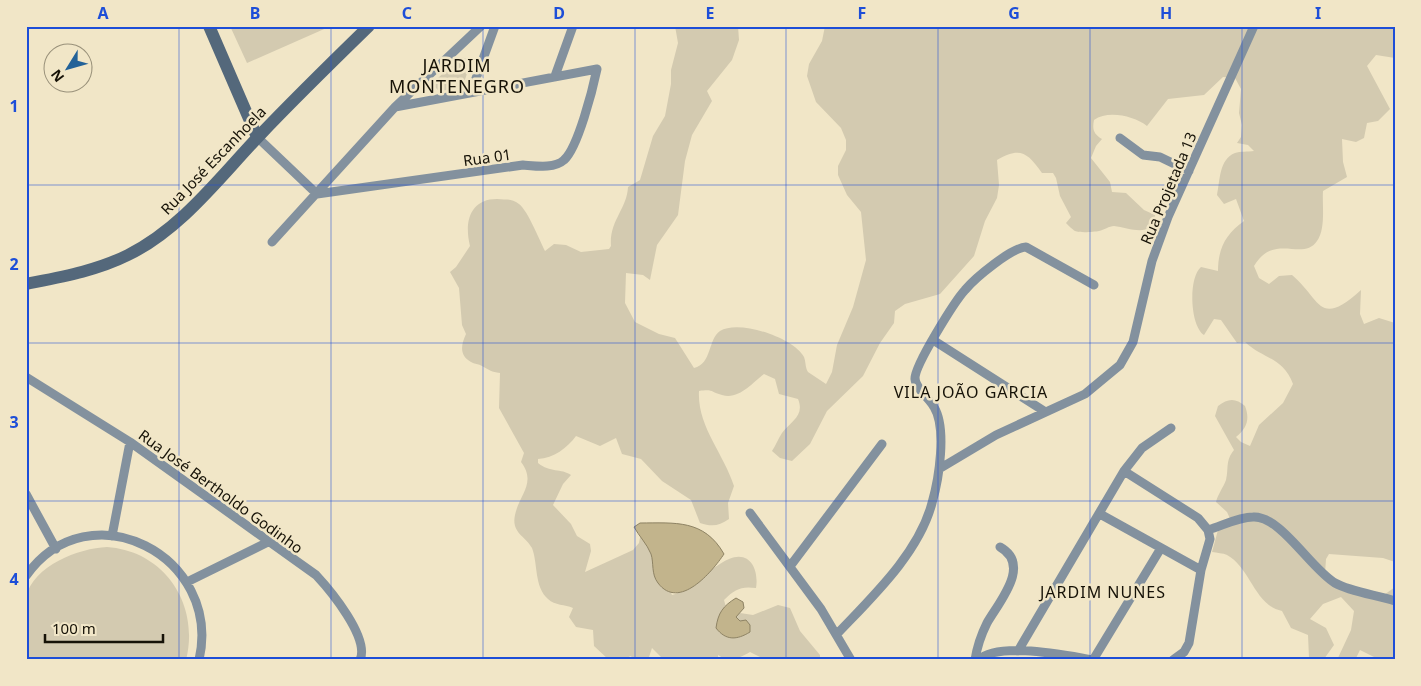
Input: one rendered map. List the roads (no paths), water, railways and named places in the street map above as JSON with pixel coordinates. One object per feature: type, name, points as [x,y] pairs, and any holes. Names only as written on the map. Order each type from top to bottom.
[{"type":"street","points":[[209,26],[258,137],[317,194]]},
{"type":"street","name":"Rua José Escanhoela","points":[[26,284],[95,269],[130,254],[167,230],[209,190],[258,137],[369,26]]},
{"type":"street","points":[[272,242],[395,107],[481,26],[491,37]]},
{"type":"street","points":[[472,92],[495,26]]},
{"type":"street","points":[[395,107],[555,76],[573,26]]},
{"type":"street","name":"Rua Projetada 13","points":[[939,469],[982,442],[1044,411],[1086,394],[1120,365],[1133,342],[1152,261],[1168,217],[1254,26]]},
{"type":"street","name":"Rua 01","points":[[317,194],[523,165],[545,167],[563,161],[574,148],[597,69],[555,76]]},
{"type":"street","points":[[1120,138],[1143,155],[1160,157],[1189,171]]},
{"type":"street","points":[[837,634],[895,571],[917,536],[932,505],[939,469],[940,422],[934,407],[918,387],[915,378],[918,368],[933,340],[964,290],[977,277],[1021,248],[1031,248],[1094,285]]},
{"type":"street","points":[[933,340],[1044,411]]},
{"type":"street","name":"Rua José Bertholdo Godinho","points":[[26,377],[130,442],[316,575],[334,593],[360,642],[362,655],[360,660]]},
{"type":"street","points":[[1018,651],[1124,472],[1142,448],[1171,428]]},
{"type":"street","points":[[112,536],[130,442]]},
{"type":"street","points":[[791,565],[882,444]]},
{"type":"street","points":[[1124,472],[1198,518],[1208,530],[1210,539],[1201,570],[1189,643],[1184,652],[1173,660]]},
{"type":"street","points":[[26,494],[56,549]]},
{"type":"street","points":[[750,513],[791,565],[837,634],[851,660]]},
{"type":"street","points":[[1100,514],[1201,570]]},
{"type":"street","points":[[1208,530],[1251,516],[1266,519],[1325,576],[1336,584],[1395,601]]},
{"type":"street","points":[[26,576],[36,564],[56,549],[83,538],[112,536],[138,541],[155,550],[171,562],[187,582],[199,609],[202,625],[201,659]]},
{"type":"street","points":[[187,582],[268,542]]},
{"type":"street","points":[[975,660],[980,638],[1010,584],[1014,571],[1013,561],[1007,552],[1000,547]]},
{"type":"street","points":[[979,660],[997,651],[1018,651],[1093,660],[1161,548]]},
{"type":"district","name":"JARDIM MONTENEGRO","points":[[457,75]]},
{"type":"district","name":"VILA JOÃO GARCIA","points":[[971,392]]},
{"type":"district","name":"JARDIM NUNES","points":[[1103,592]]}]
